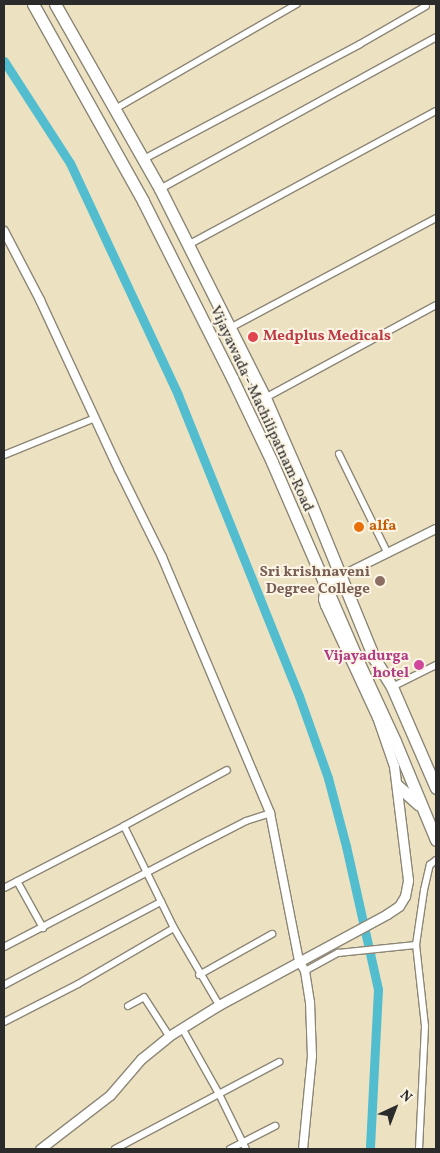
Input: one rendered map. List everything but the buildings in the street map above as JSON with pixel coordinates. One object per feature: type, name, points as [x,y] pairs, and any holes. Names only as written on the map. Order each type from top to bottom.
[{"type":"highway","name":"Vijayawada - Machilipatnam Road","points":[[33,4],[142,201],[232,378],[395,741],[436,840]]},
{"type":"highway","name":"Vijayawada - Machilipatnam Road","points":[[58,5],[160,188],[265,398],[310,501],[374,658],[392,687],[436,788]]},
{"type":"highway","points":[[291,506],[310,501]]},
{"type":"highway","points":[[398,786],[418,804],[428,820]]},
{"type":"main road","points":[[40,1149],[110,1095],[141,1059],[169,1036],[218,1005],[315,954],[399,906],[405,896],[408,880],[398,810],[398,786],[390,750],[377,717],[325,605],[323,598],[325,584]]},
{"type":"street","points":[[115,109],[297,4]]},
{"type":"street","points":[[144,159],[360,44],[426,6]]},
{"type":"street","points":[[160,188],[436,36]]},
{"type":"street","points":[[188,245],[436,111]]},
{"type":"street","points":[[230,328],[436,218]]},
{"type":"street","points":[[4,231],[40,300],[94,418],[162,557],[270,813],[299,961],[305,971],[310,1002],[312,1056],[303,1149]]},
{"type":"street","points":[[265,398],[436,305]]},
{"type":"street","points":[[4,455],[94,418]]},
{"type":"street","points":[[339,454],[388,554]]},
{"type":"street","points":[[325,584],[436,529]]},
{"type":"street","points":[[392,687],[436,664]]},
{"type":"street","points":[[4,888],[227,770]]},
{"type":"street","points":[[4,947],[238,825],[270,813]]},
{"type":"street","points":[[124,826],[174,928],[199,975],[218,1005]]},
{"type":"street","points":[[419,1149],[425,1026],[416,945],[424,890],[430,865],[436,860]]},
{"type":"street","points":[[17,881],[43,928]]},
{"type":"street","points":[[4,985],[161,902]]},
{"type":"street","points":[[4,1022],[78,984],[174,928]]},
{"type":"street","points":[[199,975],[272,934]]},
{"type":"street","points":[[305,971],[338,953],[416,945]]},
{"type":"street","points":[[128,1006],[144,997],[169,1036]]},
{"type":"street","points":[[182,1028],[219,1094],[245,1146]]},
{"type":"street","points":[[115,1149],[280,1062]]},
{"type":"street","points":[[230,1149],[245,1146],[275,1126]]},
{"type":"waterway","points":[[4,61],[70,163],[178,395],[299,696],[328,778],[346,846],[378,989],[370,1149]]},
{"type":"place","name":"Medplus Medicals","points":[[253,337]]},
{"type":"place","name":"alfa","points":[[359,527]]},
{"type":"place","name":"Sri krishnaveni Degree College","points":[[380,581]]},
{"type":"place","name":"Vijayadurga hotel","points":[[419,665]]}]
